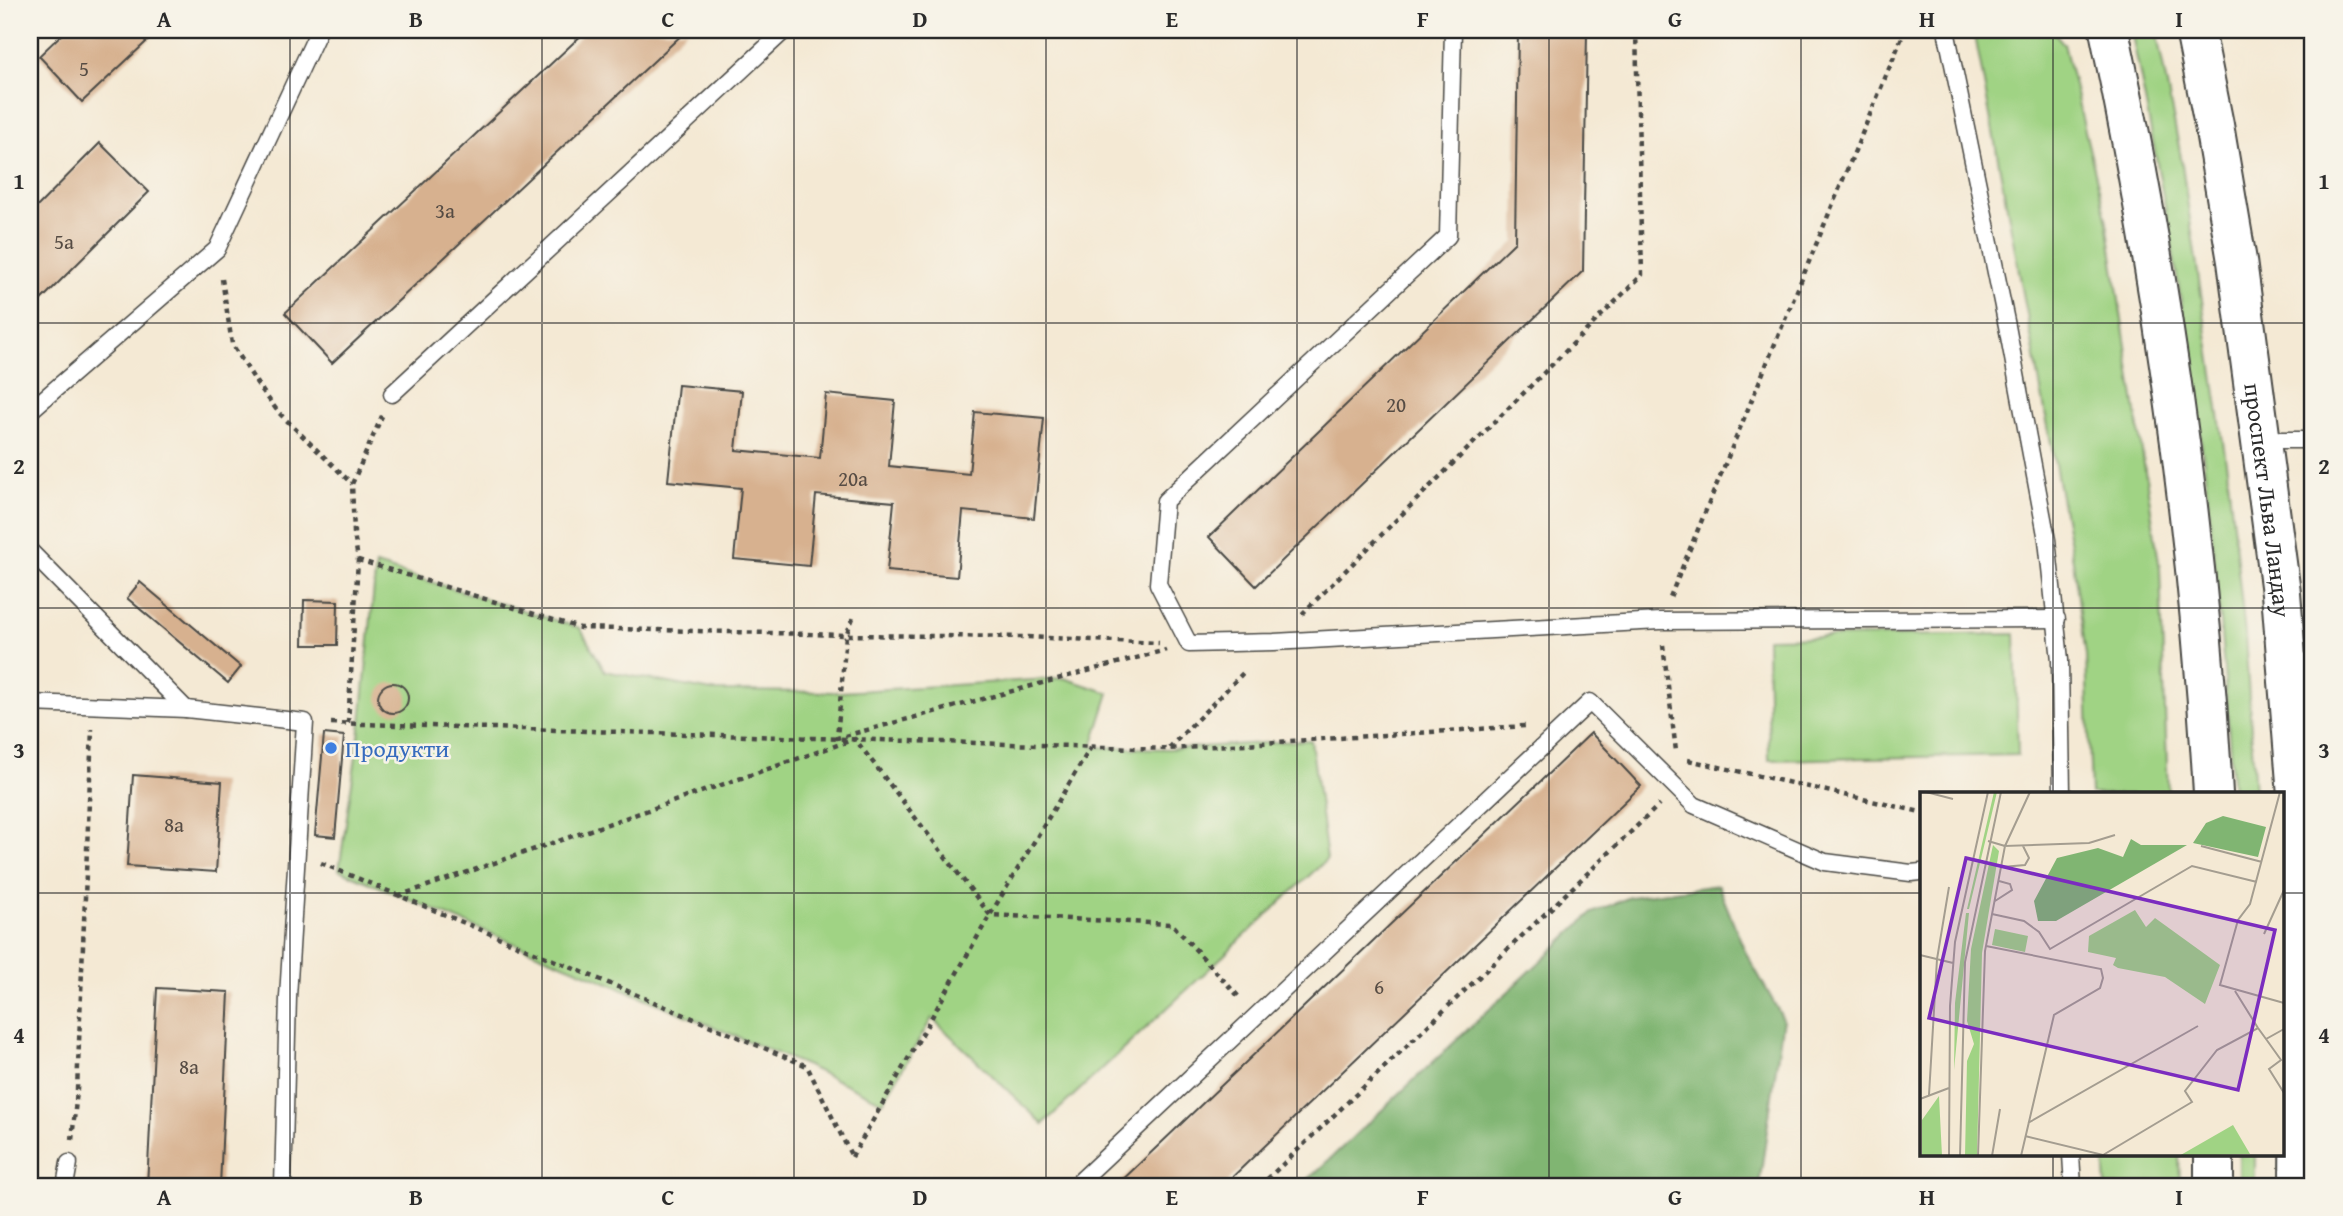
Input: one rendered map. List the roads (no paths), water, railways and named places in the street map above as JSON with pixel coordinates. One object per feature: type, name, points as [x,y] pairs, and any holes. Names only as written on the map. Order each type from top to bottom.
[{"type":"main road","points":[[2109,30],[2158,288],[2181,453],[2205,671],[2213,792]]},
{"type":"main road","name":"проспект Льва Ландау","points":[[2195,30],[2237,261],[2281,593],[2297,795],[2299,1186]]},
{"type":"main road","points":[[2214,1156],[2214,1186]]},
{"type":"lane","points":[[30,411],[217,249],[319,30]]},
{"type":"lane","points":[[392,394],[785,30]]},
{"type":"lane","points":[[1452,30],[1448,236],[1165,502],[1158,584],[1189,644],[1274,642],[1660,621],[2057,619]]},
{"type":"lane","points":[[1946,30],[2020,391],[2047,540],[2060,660],[2062,792]]},
{"type":"lane","points":[[2262,440],[2313,440]]},
{"type":"lane","points":[[30,551],[186,709]]},
{"type":"lane","points":[[1075,1186],[1590,702],[1694,805],[1825,862],[1920,872]]},
{"type":"lane","points":[[30,703],[186,709],[305,722],[288,997],[283,1186]]},
{"type":"lane","points":[[2071,1156],[2073,1186]]},
{"type":"lane","points":[[65,1186],[69,1163]]},
{"type":"place","name":"Продукти","points":[[331,748]]}]
